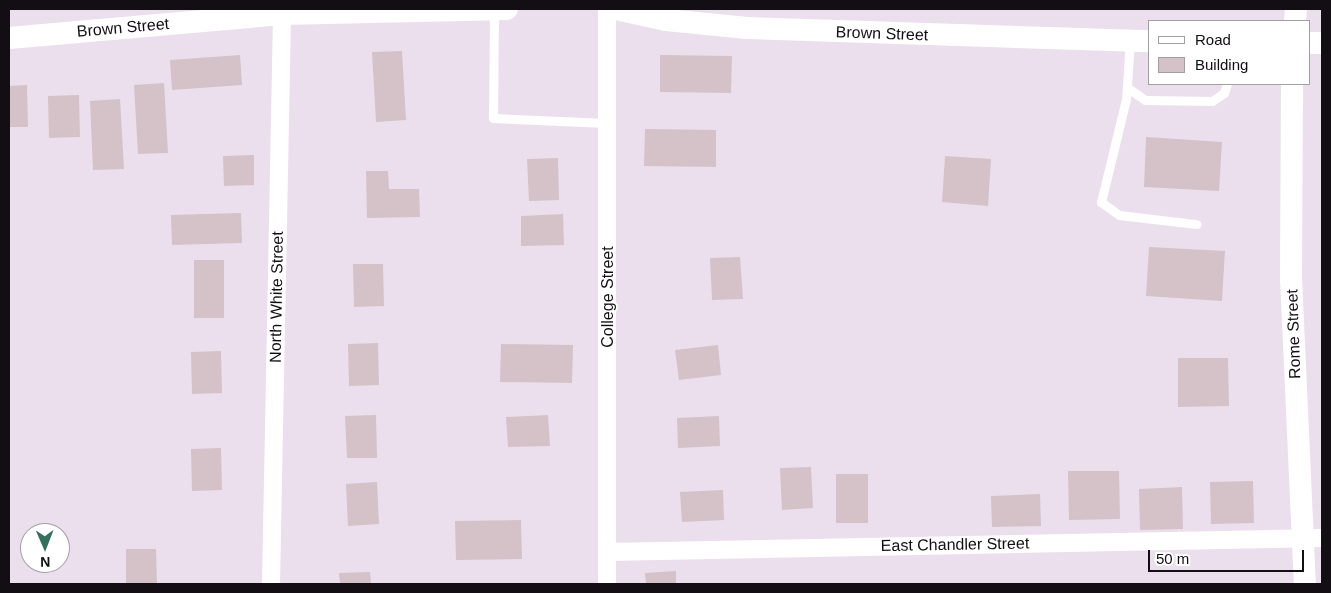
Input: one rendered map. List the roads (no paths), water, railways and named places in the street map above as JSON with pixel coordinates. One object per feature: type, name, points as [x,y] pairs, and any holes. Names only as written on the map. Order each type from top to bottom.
[{"type":"street","name":"Brown Street","points":[[9,38],[282,11],[507,9]]},
{"type":"street","name":"College Street","points":[[607,9],[607,584]]},
{"type":"street","name":"Brown Street","points":[[616,9],[666,20],[748,28],[1140,41]]},
{"type":"street","name":"North White Street","points":[[272,584],[282,11]]},
{"type":"street","name":"Rome Street","points":[[1292,85],[1291,278],[1312,538],[1306,584]]},
{"type":"street","name":"East Chandler Street","points":[[608,552],[1312,538]]},
{"type":"lane","points":[[494,9],[493,118],[607,123]]},
{"type":"lane","points":[[1140,41],[1101,202],[1119,215],[1196,224]]},
{"type":"lane","points":[[1128,88],[1145,100],[1212,101],[1224,93],[1227,85]]}]
